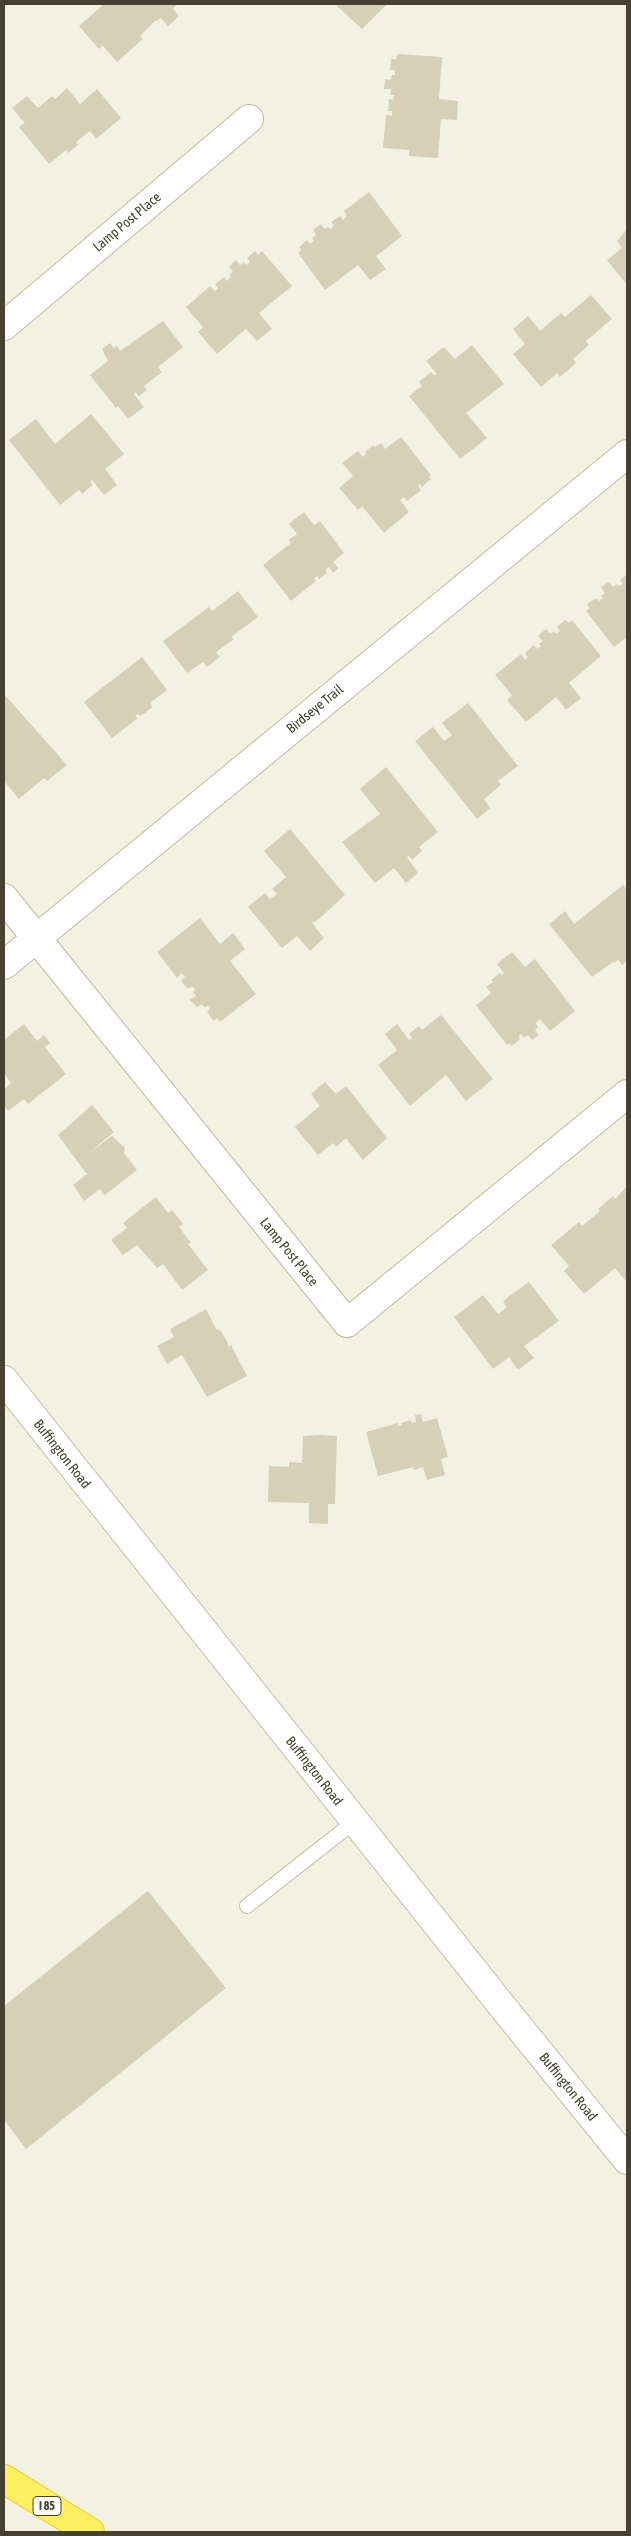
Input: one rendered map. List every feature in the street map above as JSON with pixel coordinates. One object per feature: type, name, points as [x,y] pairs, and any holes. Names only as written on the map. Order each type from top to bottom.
[{"type":"highway","name":"I 85","points":[[4,2479],[90,2532]]},
{"type":"street","name":"Lamp Post Place","points":[[4,326],[250,119]]},
{"type":"street","name":"Birdseye Trail","points":[[4,965],[627,454]]},
{"type":"street","name":"Lamp Post Place","points":[[4,898],[347,1323],[627,1094]]},
{"type":"street","name":"Buffington Road","points":[[4,1380],[354,1822],[627,2160]]},
{"type":"lane","points":[[247,1906],[354,1822]]},
{"type":"building","points":[[104,4],[178,4],[173,9],[179,16],[168,26],[161,18],[154,22],[140,36],[143,39],[117,62],[103,46],[99,49],[79,26]]},
{"type":"building","points":[[340,4],[387,4],[362,29],[337,6]]},
{"type":"building","points":[[397,54],[442,57],[439,99],[458,101],[457,120],[441,119],[438,158],[409,156],[409,150],[383,148],[386,115],[392,116],[392,111],[388,111],[389,99],[393,100],[394,95],[390,95],[391,89],[384,89],[385,79],[391,80],[392,75],[395,75],[395,70],[390,70],[391,59],[396,59]]},
{"type":"building","points":[[67,88],[80,104],[97,89],[121,118],[96,139],[90,131],[76,142],[78,145],[68,153],[66,150],[49,164],[19,127],[25,123],[12,108],[27,96],[38,108],[52,96],[55,99]]},
{"type":"building","points":[[369,192],[402,236],[376,256],[386,269],[370,280],[358,265],[325,290],[298,253],[301,250],[299,247],[307,240],[310,244],[314,241],[312,238],[316,235],[313,230],[321,224],[324,229],[328,227],[330,229],[334,226],[331,222],[340,216],[343,220],[347,216],[344,211]]},
{"type":"building","points":[[627,229],[627,285],[607,260],[622,248],[617,241]]},
{"type":"building","points":[[255,251],[258,255],[262,251],[292,286],[259,313],[272,329],[257,341],[246,329],[217,354],[198,332],[203,327],[186,307],[210,286],[215,291],[218,288],[215,284],[224,277],[227,281],[231,277],[229,275],[233,272],[229,267],[236,260],[240,265],[244,262],[246,265],[250,262],[247,258]]},
{"type":"building","points":[[591,295],[612,319],[586,341],[589,345],[573,359],[576,363],[560,377],[557,373],[541,387],[513,354],[525,344],[513,329],[528,316],[540,331],[561,313],[565,317]]},
{"type":"building","points":[[163,321],[183,347],[158,367],[162,372],[144,386],[147,390],[139,396],[136,392],[134,394],[144,407],[128,419],[118,406],[116,408],[90,375],[108,361],[102,349],[110,343],[114,348],[117,345],[120,351]]},
{"type":"building","points":[[472,345],[504,384],[466,413],[487,438],[460,459],[409,396],[422,386],[419,382],[431,372],[434,375],[437,374],[426,361],[444,347],[455,359]]},
{"type":"building","points":[[91,414],[124,454],[105,469],[117,485],[104,495],[92,480],[90,482],[93,485],[82,494],[79,490],[60,505],[9,440],[36,419],[55,444]]},
{"type":"building","points":[[401,437],[431,475],[429,477],[431,479],[422,487],[420,484],[418,486],[421,490],[407,501],[404,497],[400,500],[409,512],[384,533],[362,506],[358,510],[339,488],[353,476],[342,463],[358,451],[363,457],[366,454],[365,452],[373,445],[375,447],[381,443],[385,449]]},
{"type":"building","points":[[304,512],[314,525],[320,521],[344,553],[333,562],[338,568],[333,573],[329,567],[325,570],[327,573],[319,579],[317,576],[314,578],[316,581],[291,601],[263,565],[291,543],[289,540],[297,534],[289,524]]},
{"type":"building","points":[[627,574],[627,637],[614,647],[586,611],[590,608],[587,604],[596,598],[599,601],[603,598],[601,596],[605,593],[601,587],[609,582],[613,587],[617,584],[619,586],[623,584],[620,580]]},
{"type":"building","points":[[238,591],[258,617],[231,637],[234,639],[216,652],[220,657],[207,667],[203,662],[187,673],[163,641],[209,607],[212,611]]},
{"type":"building","points":[[565,620],[569,623],[572,620],[601,656],[569,683],[581,698],[566,710],[556,697],[526,722],[507,700],[512,695],[495,675],[521,654],[525,660],[528,657],[525,653],[534,645],[537,649],[541,646],[539,644],[543,641],[538,636],[546,629],[550,634],[554,631],[556,634],[560,631],[557,627]]},
{"type":"building","points":[[142,657],[167,690],[151,702],[152,708],[140,716],[138,714],[135,716],[138,718],[112,738],[84,702]]},
{"type":"building","points":[[4,694],[67,765],[47,781],[44,778],[19,799],[4,781]]},
{"type":"building","points":[[468,703],[518,766],[498,781],[501,785],[484,799],[490,808],[477,819],[415,741],[433,727],[444,741],[452,735],[442,723]]},
{"type":"building","points":[[386,767],[438,832],[419,847],[422,851],[412,860],[409,856],[407,857],[418,873],[406,883],[394,868],[375,883],[342,842],[380,814],[360,789]]},
{"type":"building","points":[[290,829],[345,895],[312,923],[324,938],[310,951],[297,936],[282,948],[248,907],[265,893],[270,899],[277,894],[272,889],[286,877],[264,851]]},
{"type":"building","points":[[623,885],[627,890],[627,961],[622,965],[618,960],[613,962],[592,977],[549,924],[565,911],[574,924]]},
{"type":"building","points":[[200,918],[220,944],[233,933],[245,949],[230,961],[256,994],[220,1022],[217,1018],[214,1021],[207,1012],[210,1009],[208,1006],[204,1007],[202,1004],[197,1007],[190,1000],[196,996],[193,992],[195,990],[192,986],[188,989],[181,981],[185,977],[182,973],[177,978],[157,952]]},
{"type":"building","points":[[512,952],[525,967],[535,959],[575,1011],[550,1031],[540,1019],[536,1023],[538,1027],[535,1030],[539,1035],[532,1040],[528,1035],[524,1038],[521,1034],[519,1036],[520,1039],[512,1046],[509,1043],[507,1045],[476,1005],[491,993],[486,987],[493,982],[491,980],[500,973],[502,975],[504,973],[497,964]]},
{"type":"building","points":[[441,1015],[493,1079],[466,1101],[446,1075],[410,1106],[378,1065],[397,1050],[385,1034],[397,1024],[409,1040],[412,1038],[409,1034],[419,1026],[422,1030]]},
{"type":"building","points":[[24,1024],[37,1041],[44,1035],[50,1043],[45,1047],[66,1074],[28,1104],[24,1099],[8,1111],[4,1105],[4,1089],[11,1083],[4,1073],[4,1040]]},
{"type":"building","points":[[325,1082],[336,1094],[346,1086],[387,1138],[363,1160],[346,1138],[336,1147],[333,1143],[318,1155],[295,1127],[320,1106],[311,1094]]},
{"type":"building","points":[[92,1105],[114,1132],[89,1153],[112,1136],[125,1148],[124,1153],[137,1170],[105,1195],[100,1189],[84,1201],[73,1185],[88,1173],[86,1173],[58,1135]]},
{"type":"building","points":[[627,1186],[627,1279],[626,1281],[615,1268],[584,1294],[564,1271],[569,1266],[551,1245],[579,1222],[582,1226],[600,1211],[598,1209],[613,1196],[615,1199]]},
{"type":"building","points":[[156,1197],[168,1213],[172,1210],[183,1224],[179,1227],[191,1243],[188,1244],[208,1270],[182,1290],[163,1264],[157,1268],[137,1245],[123,1255],[111,1240],[127,1228],[123,1223]]},
{"type":"building","points":[[529,1282],[559,1321],[524,1346],[534,1358],[518,1370],[509,1357],[493,1369],[454,1317],[483,1295],[498,1314],[507,1307],[503,1302]]},
{"type":"building","points":[[206,1309],[216,1329],[221,1331],[228,1343],[228,1347],[231,1345],[247,1376],[207,1397],[182,1355],[167,1364],[157,1346],[174,1337],[170,1329]]},
{"type":"building","points":[[421,1414],[423,1422],[437,1418],[448,1457],[441,1459],[445,1475],[427,1480],[423,1467],[414,1470],[413,1467],[378,1476],[366,1432],[398,1423],[399,1426],[402,1425],[401,1423],[411,1420],[412,1423],[416,1422],[415,1415]]},
{"type":"building","points":[[303,1436],[337,1436],[335,1504],[328,1504],[328,1524],[309,1523],[309,1503],[268,1502],[269,1466],[289,1467],[289,1462],[302,1463]]},
{"type":"building","points":[[148,1891],[226,1988],[26,2149],[4,2120],[4,2006]]}]
